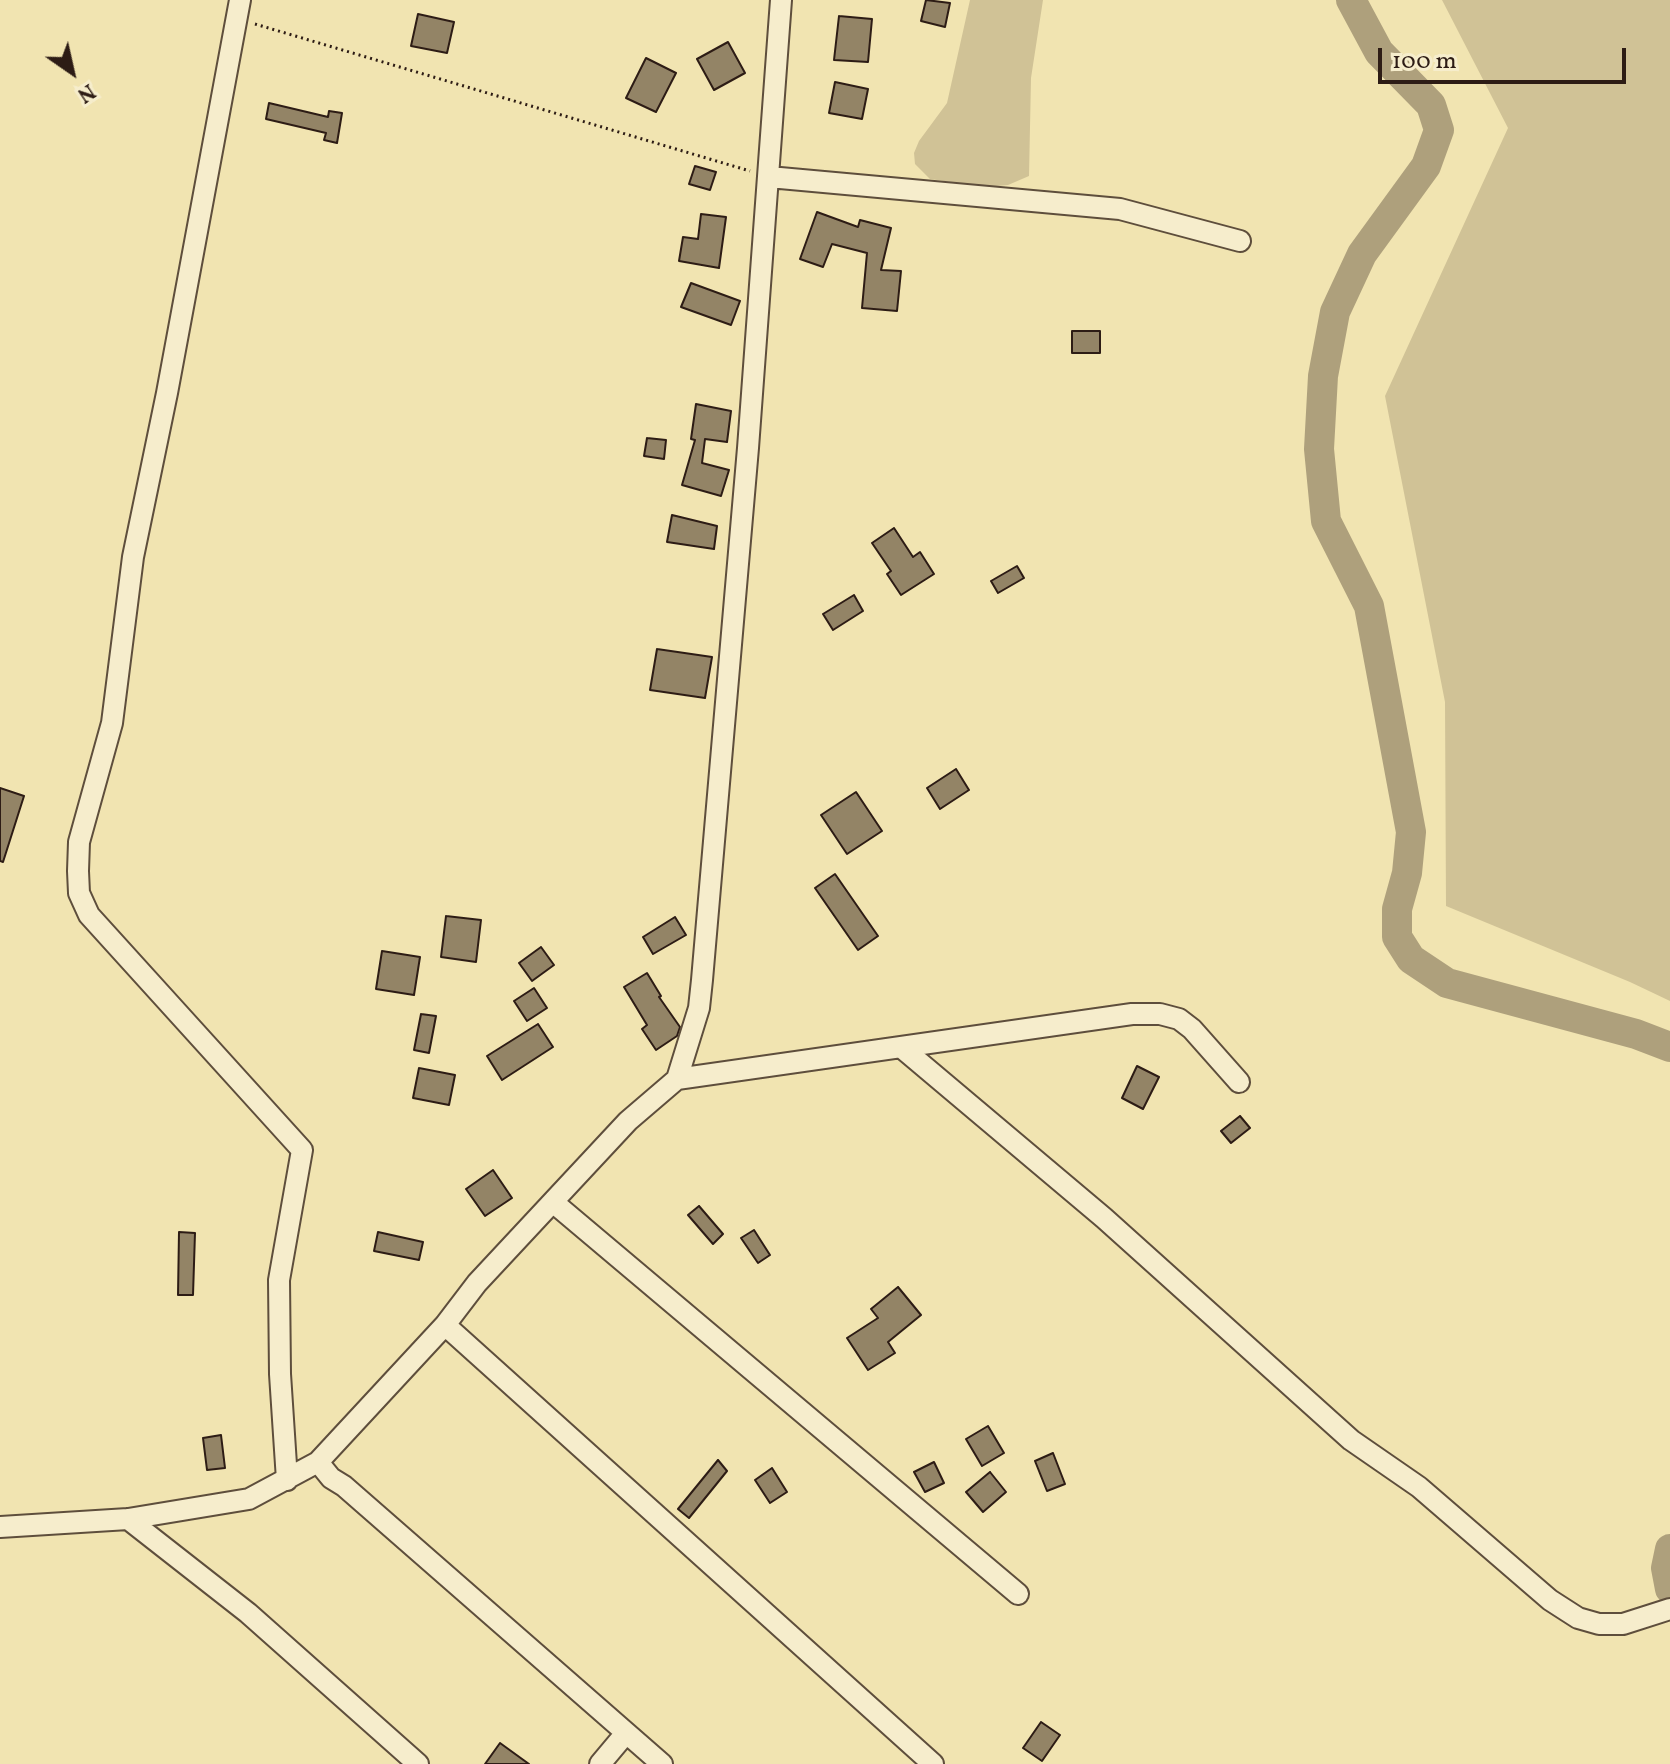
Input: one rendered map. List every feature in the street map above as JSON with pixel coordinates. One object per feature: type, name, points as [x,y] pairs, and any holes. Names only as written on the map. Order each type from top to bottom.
[{"type":"street","points":[[0,1527],[128,1519],[249,1499],[318,1462],[445,1325],[477,1283],[628,1121],[677,1079],[699,1008],[702,980],[748,448],[781,0]]},
{"type":"street","points":[[238,9],[167,393],[133,557],[112,723],[79,842],[78,871],[79,893],[89,915],[302,1150],[279,1280],[280,1374],[287,1480]]},
{"type":"street","points":[[769,177],[1120,209],[1240,241]]},
{"type":"street","points":[[677,1079],[1132,1014],[1160,1014],[1179,1019],[1192,1029],[1239,1082]]},
{"type":"street","points":[[901,1047],[1104,1218],[1351,1440],[1419,1487],[1550,1600],[1578,1618],[1599,1624],[1623,1624],[1668,1610]]},
{"type":"street","points":[[554,1203],[1018,1594]]},
{"type":"street","points":[[445,1325],[933,1764]]},
{"type":"street","points":[[318,1462],[331,1478],[344,1486],[662,1764]]},
{"type":"street","points":[[128,1519],[248,1613],[418,1764]]},
{"type":"street","points":[[600,1764],[626,1733]]},
{"type":"path","points":[[238,9],[769,177]]},
{"type":"shaded area","points":[[970,0],[1043,0],[1031,78],[1029,176],[1008,185],[986,187],[930,179],[915,164],[914,153],[919,141],[947,103]]},
{"type":"shaded area","points":[[1442,0],[1670,0],[1670,1001],[1446,906],[1445,702],[1385,396],[1508,128]]},
{"type":"building","points":[[926,0],[950,3],[945,27],[921,21]]},
{"type":"building","points":[[418,14],[454,22],[447,53],[411,46]]},
{"type":"building","points":[[839,16],[872,19],[868,62],[834,60]]},
{"type":"building","points":[[728,42],[745,73],[714,90],[697,59]]},
{"type":"building","points":[[646,58],[676,73],[656,112],[626,98]]},
{"type":"building","points":[[835,82],[868,89],[862,119],[829,113]]},
{"type":"building","points":[[269,103],[328,117],[329,111],[342,113],[337,143],[324,140],[326,133],[266,119]]},
{"type":"building","points":[[695,166],[716,172],[710,190],[689,184]]},
{"type":"building","points":[[817,212],[858,227],[860,220],[891,228],[881,270],[901,271],[897,311],[862,308],[867,253],[832,244],[823,267],[800,259]]},
{"type":"building","points":[[701,214],[726,217],[719,268],[679,261],[683,237],[698,239]]},
{"type":"building","points":[[691,283],[740,301],[731,325],[681,307]]},
{"type":"building","points":[[1072,331],[1100,331],[1100,353],[1072,353]]},
{"type":"building","points":[[696,404],[731,411],[727,442],[705,439],[702,463],[729,470],[721,496],[682,485],[695,440],[691,439]]},
{"type":"building","points":[[647,438],[666,440],[664,459],[644,456]]},
{"type":"building","points":[[672,515],[717,526],[714,549],[667,542]]},
{"type":"building","points":[[894,528],[913,557],[920,552],[934,574],[901,595],[887,574],[891,571],[872,543]]},
{"type":"building","points":[[1017,566],[1024,578],[998,593],[991,581]]},
{"type":"building","points":[[854,595],[863,611],[833,630],[823,614]]},
{"type":"building","points":[[657,649],[712,657],[705,698],[650,690]]},
{"type":"building","points":[[956,769],[969,790],[940,809],[927,788]]},
{"type":"building","points":[[0,788],[24,796],[3,862],[0,861]]},
{"type":"building","points":[[856,792],[882,831],[847,854],[821,815]]},
{"type":"building","points":[[835,874],[878,936],[858,950],[815,888]]},
{"type":"building","points":[[446,916],[481,920],[476,962],[441,957]]},
{"type":"building","points":[[675,917],[686,935],[653,954],[643,937]]},
{"type":"building","points":[[541,947],[554,965],[532,981],[519,963]]},
{"type":"building","points":[[382,951],[420,957],[414,995],[376,989]]},
{"type":"building","points":[[647,973],[680,1027],[677,1036],[656,1050],[642,1029],[647,1025],[624,987]]},
{"type":"building","points":[[534,988],[547,1008],[527,1021],[514,1001]]},
{"type":"building","points":[[421,1014],[436,1016],[429,1053],[414,1050]]},
{"type":"building","points":[[538,1024],[553,1047],[502,1080],[487,1056]]},
{"type":"building","points":[[1137,1066],[1159,1077],[1143,1109],[1122,1098]]},
{"type":"building","points":[[419,1068],[455,1075],[449,1105],[413,1098]]},
{"type":"building","points":[[1240,1116],[1250,1128],[1231,1143],[1221,1131]]},
{"type":"building","points":[[493,1170],[512,1198],[485,1216],[466,1189]]},
{"type":"building","points":[[699,1206],[723,1234],[713,1244],[688,1215]]},
{"type":"building","points":[[754,1230],[770,1255],[758,1263],[741,1238]]},
{"type":"building","points":[[179,1232],[195,1233],[193,1295],[178,1295]]},
{"type":"building","points":[[378,1232],[423,1242],[419,1260],[374,1251]]},
{"type":"building","points":[[898,1287],[921,1315],[888,1342],[895,1353],[868,1370],[847,1338],[878,1318],[871,1309]]},
{"type":"building","points":[[988,1426],[1004,1453],[982,1466],[966,1439]]},
{"type":"building","points":[[221,1435],[225,1468],[207,1470],[203,1438]]},
{"type":"building","points":[[1053,1453],[1065,1484],[1047,1491],[1035,1461]]},
{"type":"building","points":[[718,1460],[727,1471],[689,1518],[678,1509]]},
{"type":"building","points":[[934,1462],[944,1483],[925,1492],[914,1472]]},
{"type":"building","points":[[772,1468],[787,1492],[770,1503],[755,1480]]},
{"type":"building","points":[[990,1472],[1006,1492],[983,1512],[966,1492]]},
{"type":"building","points":[[1041,1722],[1060,1735],[1042,1761],[1023,1748]]},
{"type":"building","points":[[500,1743],[529,1764],[485,1764]]},
{"type":"waterway","points":[[1351,0],[1379,52],[1431,105],[1439,130],[1426,166],[1362,254],[1335,312],[1323,376],[1319,449],[1326,521],[1369,606],[1411,832],[1407,873],[1397,909],[1397,937],[1411,959],[1447,983],[1636,1034],[1670,1047]]},
{"type":"waterway","points":[[1670,1549],[1666,1568],[1670,1589]]}]
